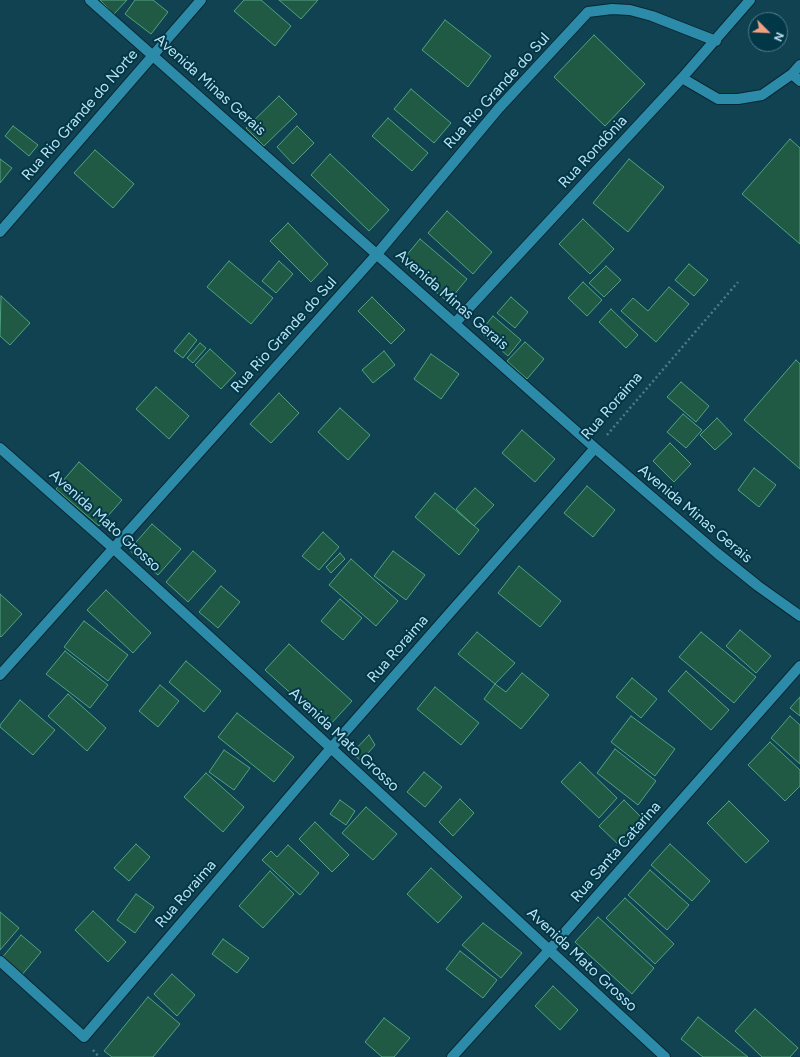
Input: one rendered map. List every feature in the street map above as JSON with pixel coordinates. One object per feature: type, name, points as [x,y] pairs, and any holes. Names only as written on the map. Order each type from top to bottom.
[{"type":"street","name":"Avenida Minas Gerais","points":[[90,0],[595,448],[717,553],[758,586],[800,616]]},
{"type":"street","name":"Rua Rio Grande do Norte","points":[[0,232],[200,0]]},
{"type":"street","name":"Rua Rondônia","points":[[455,323],[682,78],[750,0]]},
{"type":"street","name":"Rua Rio Grande do Sul","points":[[0,675],[377,254],[499,108],[588,12],[612,9],[630,10],[652,16],[716,40]]},
{"type":"street","points":[[682,78],[718,99],[738,99],[762,95],[796,78],[800,65]]},
{"type":"street","name":"Avenida Mato Grosso","points":[[0,448],[113,548],[550,949],[665,1057]]},
{"type":"street","name":"Rua Roraima","points":[[0,962],[84,1037],[331,748],[595,448]]},
{"type":"street","name":"Rua Santa Catarina","points":[[452,1057],[550,949],[800,666]]},
{"type":"path","name":"Rua Roraima","points":[[595,448],[738,282]]},
{"type":"building","points":[[100,0],[127,0],[114,14]]},
{"type":"building","points":[[135,0],[153,0],[168,12],[151,34],[125,14]]},
{"type":"building","points":[[244,0],[261,0],[291,26],[275,46],[234,11]]},
{"type":"building","points":[[279,0],[318,0],[301,19]]},
{"type":"building","points":[[445,20],[491,56],[468,87],[422,50]]},
{"type":"building","points":[[594,35],[645,84],[605,126],[554,77]]},
{"type":"building","points":[[411,89],[451,123],[434,143],[394,109]]},
{"type":"building","points":[[279,96],[297,114],[264,146],[246,128]]},
{"type":"building","points":[[388,118],[428,153],[412,171],[372,136]]},
{"type":"building","points":[[13,126],[38,145],[29,156],[5,136]]},
{"type":"building","points":[[297,126],[314,143],[293,164],[277,147]]},
{"type":"building","points":[[790,139],[800,148],[800,244],[742,194]]},
{"type":"building","points":[[95,150],[134,184],[113,208],[74,173]]},
{"type":"building","points":[[330,154],[389,210],[369,231],[311,175]]},
{"type":"building","points":[[0,159],[12,168],[0,183]]},
{"type":"building","points":[[629,159],[664,187],[628,232],[593,203]]},
{"type":"building","points":[[447,211],[492,252],[473,274],[428,233]]},
{"type":"building","points":[[583,219],[614,249],[590,274],[559,244]]},
{"type":"building","points":[[288,223],[328,264],[311,282],[270,241]]},
{"type":"building","points":[[420,239],[467,279],[448,302],[401,262]]},
{"type":"building","points":[[229,261],[273,298],[251,324],[207,287]]},
{"type":"building","points":[[279,261],[293,274],[276,293],[262,281]]},
{"type":"building","points":[[689,264],[708,280],[694,296],[675,280]]},
{"type":"building","points":[[606,266],[621,280],[604,297],[589,283]]},
{"type":"building","points":[[583,282],[602,300],[587,316],[568,298]]},
{"type":"building","points":[[669,287],[689,304],[656,342],[621,311],[633,298],[648,311]]},
{"type":"building","points":[[1,296],[30,323],[10,345],[0,336]]},
{"type":"building","points":[[372,297],[405,330],[391,344],[358,311]]},
{"type":"building","points":[[511,297],[528,312],[515,328],[497,313]]},
{"type":"building","points":[[611,309],[638,335],[626,348],[599,322]]},
{"type":"building","points":[[493,316],[521,340],[508,356],[480,332]]},
{"type":"building","points":[[189,333],[197,340],[183,358],[174,351]]},
{"type":"building","points":[[525,342],[544,359],[527,379],[507,361]]},
{"type":"building","points":[[200,343],[206,348],[193,363],[187,358]]},
{"type":"building","points":[[210,349],[236,373],[221,389],[195,365]]},
{"type":"building","points":[[384,351],[395,365],[373,383],[362,370]]},
{"type":"building","points":[[431,354],[459,374],[441,399],[414,379]]},
{"type":"building","points":[[796,360],[800,364],[800,469],[744,420]]},
{"type":"building","points":[[681,382],[709,406],[696,422],[667,397]]},
{"type":"building","points":[[156,387],[189,416],[169,439],[136,409]]},
{"type":"building","points":[[279,393],[299,413],[271,443],[250,424]]},
{"type":"building","points":[[340,408],[370,435],[348,460],[318,432]]},
{"type":"building","points":[[683,414],[702,430],[686,448],[667,432]]},
{"type":"building","points":[[717,418],[732,434],[715,450],[700,435]]},
{"type":"building","points":[[522,430],[555,459],[535,482],[502,453]]},
{"type":"building","points":[[670,443],[691,464],[674,482],[653,461]]},
{"type":"building","points":[[79,462],[122,500],[99,526],[56,489]]},
{"type":"building","points":[[754,468],[776,485],[759,507],[738,490]]},
{"type":"building","points":[[587,486],[615,510],[593,537],[564,513]]},
{"type":"building","points":[[475,488],[494,505],[474,526],[456,509]]},
{"type":"building","points":[[435,493],[479,530],[459,555],[415,517]]},
{"type":"building","points":[[152,524],[181,549],[158,575],[129,550]]},
{"type":"building","points":[[323,532],[339,547],[319,570],[302,556]]},
{"type":"building","points":[[193,551],[216,571],[188,602],[166,582]]},
{"type":"building","points":[[393,551],[425,575],[406,600],[374,576]]},
{"type":"building","points":[[340,553],[345,559],[331,573],[326,567]]},
{"type":"building","points":[[351,559],[398,601],[376,626],[329,585]]},
{"type":"building","points":[[519,566],[561,601],[540,627],[498,593]]},
{"type":"building","points":[[221,586],[240,602],[218,628],[199,612]]},
{"type":"building","points":[[106,590],[151,633],[133,653],[87,610]]},
{"type":"building","points":[[0,594],[22,614],[1,637],[0,636]]},
{"type":"building","points":[[340,599],[362,618],[343,640],[321,621]]},
{"type":"building","points":[[84,621],[128,655],[108,681],[64,647]]},
{"type":"building","points":[[740,630],[771,656],[756,673],[726,646]]},
{"type":"building","points":[[477,632],[515,663],[495,684],[458,654]]},
{"type":"building","points":[[701,632],[756,677],[734,703],[679,657]]},
{"type":"building","points":[[289,644],[352,701],[328,727],[265,670]]},
{"type":"building","points":[[65,651],[108,685],[90,708],[46,674]]},
{"type":"building","points":[[186,661],[221,691],[204,712],[169,682]]},
{"type":"building","points":[[686,671],[729,710],[711,730],[668,691]]},
{"type":"building","points":[[522,673],[549,695],[521,729],[484,699],[495,684],[506,692]]},
{"type":"building","points":[[632,678],[657,699],[641,718],[616,697]]},
{"type":"building","points":[[160,685],[179,701],[158,727],[139,711]]},
{"type":"building","points":[[435,687],[479,723],[461,745],[417,709]]},
{"type":"building","points":[[68,694],[106,728],[87,751],[48,716]]},
{"type":"building","points":[[800,697],[800,716],[790,708]]},
{"type":"building","points":[[20,700],[55,730],[33,755],[0,727]]},
{"type":"building","points":[[237,713],[294,757],[274,782],[218,737]]},
{"type":"building","points":[[631,716],[675,749],[655,776],[611,742]]},
{"type":"building","points":[[790,716],[800,725],[800,764],[771,738]]},
{"type":"building","points":[[369,735],[375,745],[361,761],[352,753]]},
{"type":"building","points":[[770,742],[800,770],[800,786],[785,801],[748,765]]},
{"type":"building","points":[[615,749],[656,781],[638,805],[597,773]]},
{"type":"building","points":[[224,750],[250,768],[234,790],[209,772]]},
{"type":"building","points":[[580,762],[617,798],[599,818],[561,782]]},
{"type":"building","points":[[424,772],[442,787],[425,807],[407,792]]},
{"type":"building","points":[[206,773],[244,807],[223,832],[184,797]]},
{"type":"building","points":[[460,799],[474,813],[453,836],[439,822]]},
{"type":"building","points":[[340,800],[355,811],[346,825],[330,814]]},
{"type":"building","points":[[624,800],[645,821],[620,846],[599,826]]},
{"type":"building","points":[[729,801],[769,841],[746,863],[707,823]]},
{"type":"building","points":[[366,807],[397,834],[373,860],[342,833]]},
{"type":"building","points":[[315,822],[349,855],[332,872],[299,839]]},
{"type":"building","points":[[136,844],[150,857],[129,881],[114,868]]},
{"type":"building","points":[[670,844],[710,881],[692,901],[651,865]]},
{"type":"building","points":[[288,845],[319,873],[300,895],[262,860],[271,851],[277,857]]},
{"type":"building","points":[[431,868],[462,897],[438,923],[407,894]]},
{"type":"building","points":[[650,870],[689,905],[667,930],[628,895]]},
{"type":"building","points":[[270,871],[294,894],[263,928],[239,906]]},
{"type":"building","points":[[136,894],[154,907],[135,933],[117,920]]},
{"type":"building","points":[[625,898],[674,944],[655,964],[606,918]]},
{"type":"building","points":[[93,911],[126,942],[108,962],[75,930]]},
{"type":"building","points":[[0,912],[19,928],[0,950]]},
{"type":"building","points":[[598,917],[654,968],[632,994],[575,942]]},
{"type":"building","points":[[483,923],[522,953],[501,978],[462,945]]},
{"type":"building","points":[[21,935],[41,952],[21,976],[1,959]]},
{"type":"building","points":[[223,939],[249,958],[237,973],[212,954]]},
{"type":"building","points":[[460,951],[497,980],[483,998],[446,969]]},
{"type":"building","points":[[172,974],[195,995],[177,1016],[154,994]]},
{"type":"building","points":[[553,986],[578,1010],[560,1030],[535,1006]]},
{"type":"building","points":[[148,997],[180,1024],[153,1057],[112,1057],[104,1051]]},
{"type":"building","points":[[755,1009],[798,1048],[790,1057],[762,1057],[735,1031]]},
{"type":"building","points":[[698,1017],[748,1057],[703,1057],[681,1039]]},
{"type":"building","points":[[384,1018],[410,1038],[394,1057],[382,1057],[365,1042]]}]
